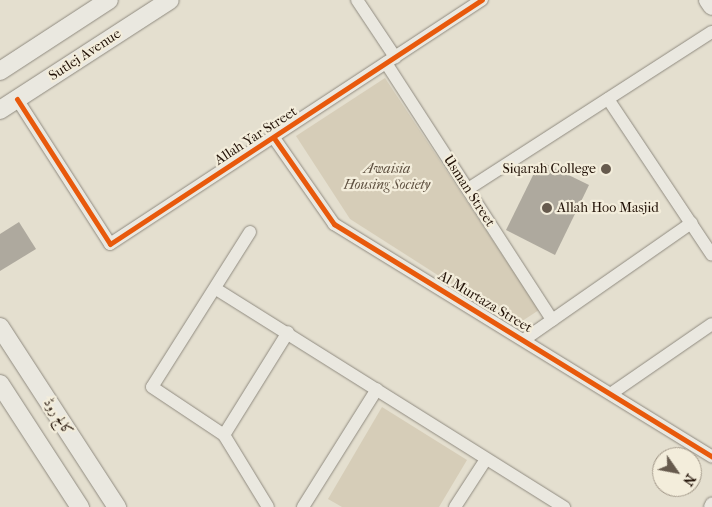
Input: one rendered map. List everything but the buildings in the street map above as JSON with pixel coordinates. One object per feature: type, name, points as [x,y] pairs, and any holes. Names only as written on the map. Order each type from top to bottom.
[{"type":"main road","points":[[0,70],[109,0]]},
{"type":"main road","name":"Sutlej Avenue","points":[[0,110],[170,0]]},
{"type":"main road","points":[[708,0],[712,6]]},
{"type":"main road","name":"کالج روڈ","points":[[0,327],[117,507]]},
{"type":"main road","points":[[0,384],[80,507]]},
{"type":"street","name":"Usman Street","points":[[357,0],[390,60],[468,189],[552,320]]},
{"type":"street","name":"Allah Yar Street","points":[[17,99],[110,244],[482,0]]},
{"type":"street","points":[[468,189],[712,32]]},
{"type":"street","points":[[608,99],[712,255]]},
{"type":"street","name":"Al Murtaza Street","points":[[274,138],[334,224],[525,339],[712,457]]},
{"type":"street","points":[[525,339],[691,223]]},
{"type":"street","points":[[250,232],[216,289],[152,387],[224,435],[268,507]]},
{"type":"street","points":[[216,289],[288,332],[564,507]]},
{"type":"street","points":[[612,393],[712,324]]},
{"type":"street","points":[[224,435],[288,332]]},
{"type":"street","points":[[303,507],[378,389]]},
{"type":"street","points":[[455,507],[486,459]]},
{"type":"street","points":[[710,507],[712,503]]},
{"type":"green space","name":"Awaisia Housing Society","points":[[385,78],[539,310],[516,325],[350,219],[296,136]]},
{"type":"green space","points":[[382,407],[467,460],[439,507],[342,507],[328,499]]},
{"type":"cycle path","points":[[17,99],[110,244],[482,0]]},
{"type":"cycle path","points":[[274,138],[334,224],[712,457]]},
{"type":"place","name":"Siqarah College","points":[[606,169]]},
{"type":"place","name":"Allah Hoo Masjid","points":[[547,208]]}]
